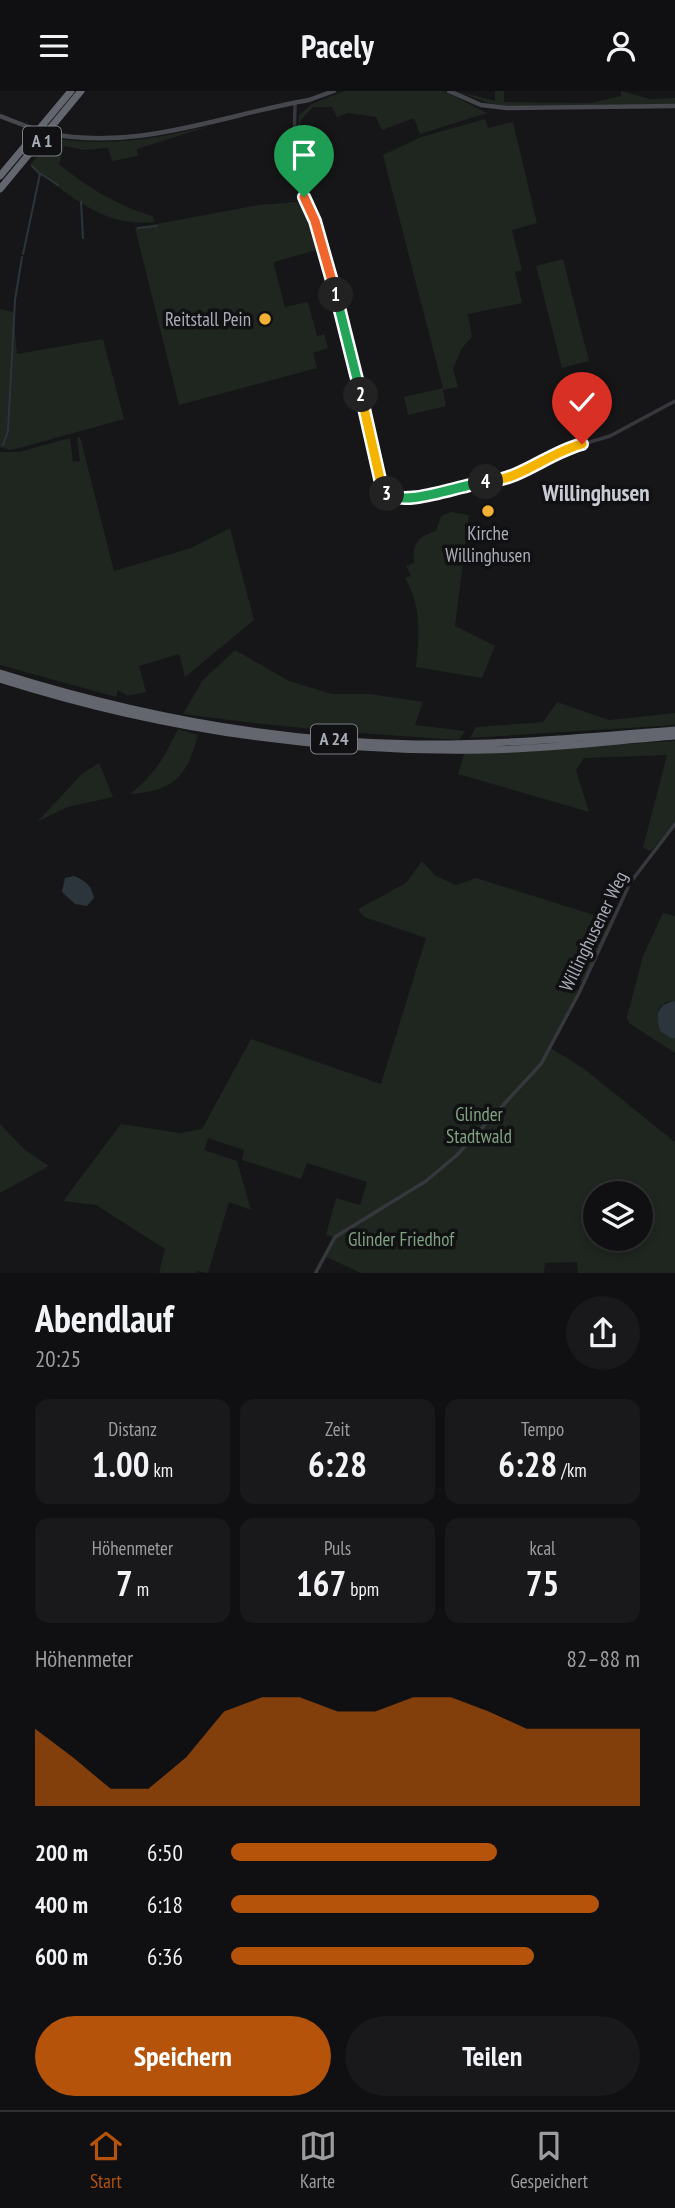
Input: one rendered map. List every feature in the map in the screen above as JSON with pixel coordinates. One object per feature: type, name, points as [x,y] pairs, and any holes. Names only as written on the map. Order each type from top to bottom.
[{"type":"highway","name":"A 1","points":[[0,176],[71,91]]},
{"type":"highway","name":"A 1","points":[[0,189],[81,91]]},
{"type":"highway","name":"A 24","points":[[0,673],[150,713],[304,737],[414,744],[481,743],[675,730]]},
{"type":"highway","name":"A 24","points":[[0,680],[149,719],[317,744],[414,750],[485,750],[675,736]]},
{"type":"main road","points":[[0,116],[21,125],[63,136],[99,140],[142,137],[334,91]]},
{"type":"main road","points":[[449,91],[481,105],[507,109],[675,106]]},
{"type":"street","points":[[295,102],[294,156],[299,182],[315,221],[334,286],[380,479],[383,488],[396,499],[416,499],[457,486],[507,479],[563,450],[601,439],[675,401]]},
{"type":"street","name":"Willinghusener Weg","points":[[315,1273],[335,1237],[426,1181],[457,1155],[546,1057],[629,883],[675,824]]},
{"type":"green space","points":[[344,91],[444,91],[487,113],[420,134],[414,118],[382,130],[376,117],[348,113],[337,117],[332,107],[313,107],[301,120],[297,143],[299,115],[312,104]]},
{"type":"green space","points":[[456,91],[495,101],[495,91],[504,91],[504,102],[591,103],[621,96],[621,91],[650,99],[675,98],[675,104],[506,106],[488,103]]},
{"type":"green space","points":[[485,119],[488,128],[513,122],[537,223],[512,230],[522,270],[515,272],[522,303],[468,314],[472,337],[462,348],[453,369],[458,387],[443,390],[446,406],[408,415],[404,397],[443,388],[383,155],[421,137]]},
{"type":"green space","points":[[210,126],[137,149],[138,156],[112,161],[108,148],[84,150],[64,146],[59,164],[104,195],[153,216],[154,222],[118,220],[102,214],[72,197],[30,165],[52,138],[112,142],[170,135]]},
{"type":"green space","points":[[302,203],[310,215],[320,249],[274,262],[274,265],[285,307],[308,302],[317,336],[324,334],[328,348],[313,353],[317,368],[179,405],[135,228],[259,205]]},
{"type":"green space","points":[[563,259],[589,361],[562,368],[536,266]]},
{"type":"green space","points":[[0,309],[13,312],[17,354],[103,339],[124,419],[10,450],[0,447]]},
{"type":"green space","points":[[80,437],[114,571],[191,548],[230,528],[254,620],[185,677],[179,654],[139,666],[146,692],[128,696],[118,690],[116,697],[0,665],[0,452],[19,452],[70,438],[73,462],[80,461],[77,438]]},
{"type":"green space","points":[[451,512],[469,515],[455,626],[495,646],[482,678],[416,667],[417,610],[405,578],[411,576],[406,566],[414,563],[417,542],[436,531],[441,516]]},
{"type":"green space","points":[[235,650],[289,681],[332,694],[370,694],[423,702],[415,725],[465,731],[459,740],[321,730],[183,714],[202,681]]},
{"type":"green space","points":[[557,702],[609,720],[675,713],[675,725],[470,738],[476,727],[543,722]]},
{"type":"green space","points":[[178,729],[198,735],[184,771],[168,785],[130,794],[158,765]]},
{"type":"green space","points":[[675,741],[675,822],[651,851],[643,848],[667,755],[584,758],[576,770],[589,812],[458,774],[464,754]]},
{"type":"green space","points":[[99,763],[113,797],[68,807],[37,822],[83,773]]},
{"type":"green space","name":"Glinder Stadtwald","points":[[422,861],[436,876],[456,885],[476,878],[613,921],[583,982],[564,975],[561,984],[578,991],[549,1047],[583,1068],[675,1142],[675,1273],[578,1273],[577,1262],[545,1263],[544,1273],[361,1273],[324,1256],[334,1237],[326,1235],[336,1198],[360,1205],[367,1182],[307,1163],[301,1179],[242,1160],[244,1150],[208,1138],[204,1150],[237,1161],[251,1210],[229,1202],[208,1273],[159,1273],[165,1249],[96,1205],[63,1201],[121,1124],[180,1133],[202,1129],[251,1039],[381,1084],[426,938],[364,917],[358,909],[406,883]]},
{"type":"green space","points":[[663,913],[675,916],[675,1001],[666,1002],[658,1009],[672,1039],[675,1038],[675,1053],[629,1023],[627,1017],[643,956]]},
{"type":"green space","points":[[0,1124],[26,1151],[49,1166],[0,1193]]},
{"type":"shaded area","points":[[74,876],[90,887],[94,898],[87,906],[75,904],[62,892],[65,878]]},
{"type":"shaded area","points":[[675,1001],[675,1038],[672,1039],[660,1031],[658,1015],[664,1005]]},
{"type":"waterway","points":[[23,254],[40,174],[32,166]]},
{"type":"waterway","points":[[41,174],[58,185]]},
{"type":"waterway","points":[[81,202],[83,238]]},
{"type":"waterway","points":[[138,228],[157,226]]},
{"type":"waterway","points":[[3,445],[8,431],[15,300],[22,257]]},
{"type":"place","name":"Reitstall Pein","points":[[265,319]]},
{"type":"place","name":"Kirche Willinghusen","points":[[488,511]]},
{"type":"district","name":"Willinghusen","points":[[596,493]]},
{"type":"route","points":[[304,197],[320,236],[380,479],[388,495],[396,499],[416,499],[457,486],[507,479],[548,457],[582,444]]},
{"type":"park label","name":"Glinder Friedhof","points":[[401,1239]]}]
